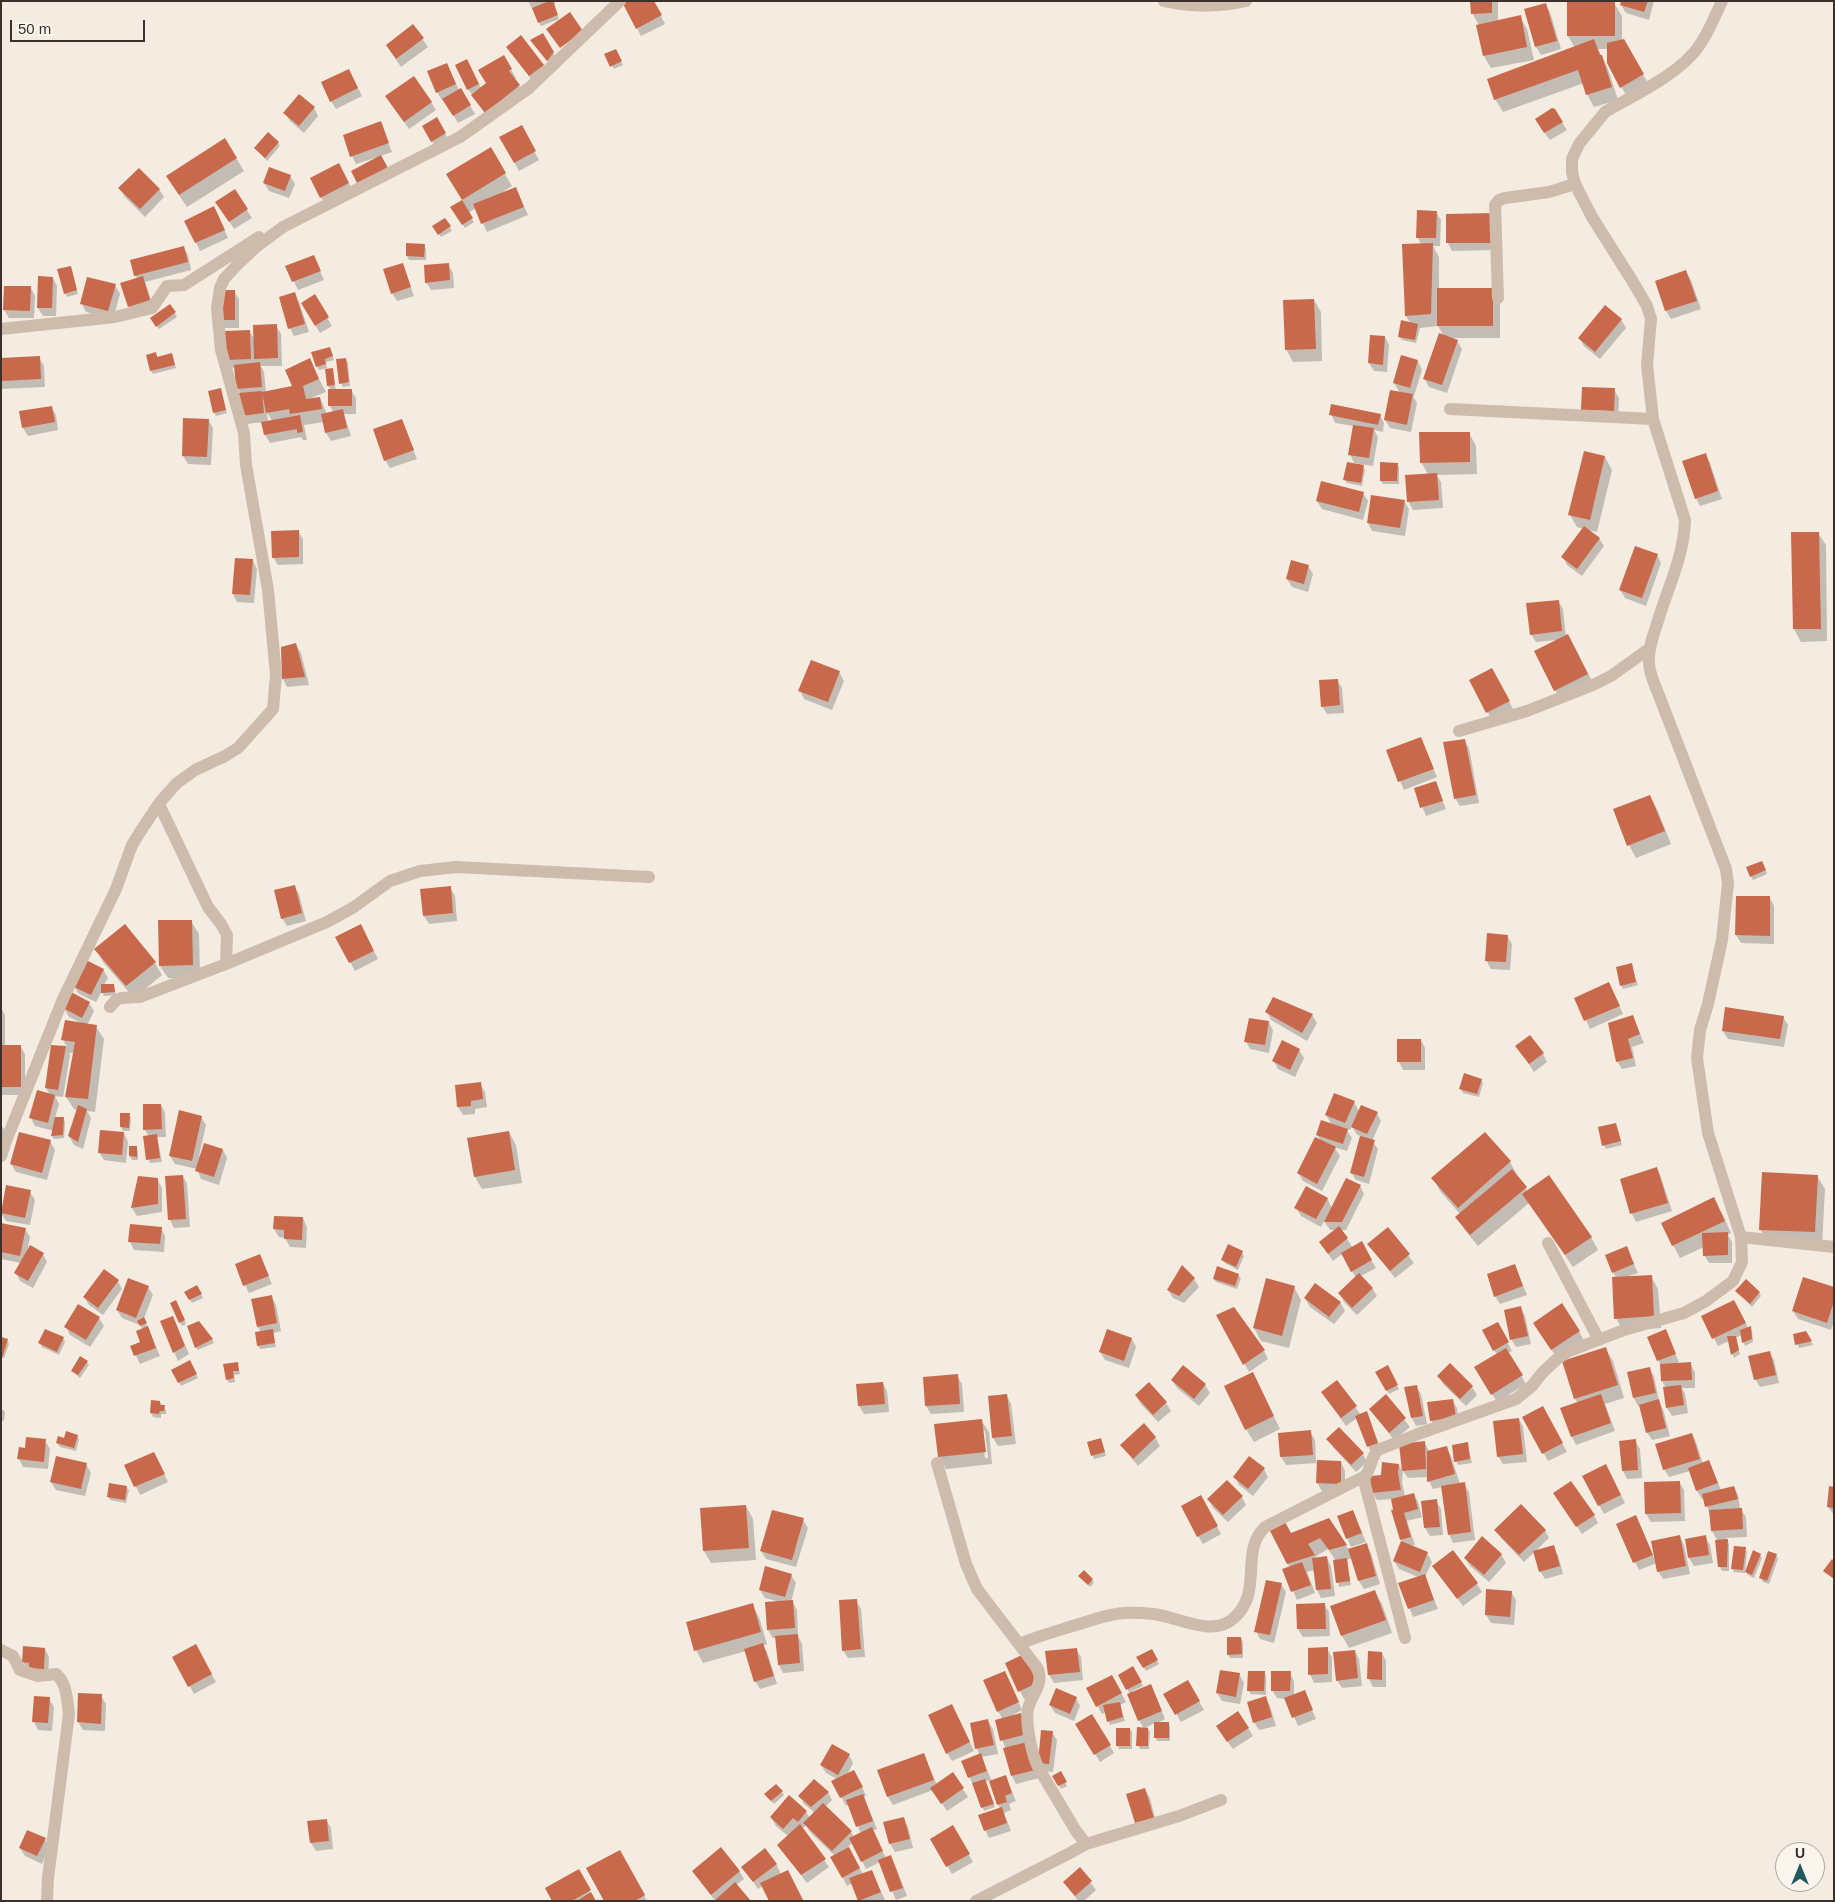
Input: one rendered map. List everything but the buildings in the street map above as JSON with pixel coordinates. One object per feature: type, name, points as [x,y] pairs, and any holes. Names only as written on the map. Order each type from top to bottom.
[{"type":"street","points":[[1,1156],[63,999],[116,889],[132,845],[159,804],[177,783],[196,770],[238,748],[273,709],[276,675],[268,590],[246,465],[244,433],[221,350],[217,308],[220,288],[224,279],[256,247],[283,227],[460,137],[480,124],[529,88],[620,1]]},
{"type":"street","points":[[1164,1],[1201,6],[1233,4],[1246,1]]},
{"type":"street","points":[[1019,1644],[1042,1634],[1093,1619],[1123,1613],[1161,1615],[1192,1626],[1225,1624],[1234,1618],[1250,1592],[1251,1559],[1258,1534],[1265,1527],[1363,1477],[1368,1473],[1373,1455],[1378,1450],[1516,1400],[1532,1386],[1542,1373],[1567,1352],[1624,1330],[1684,1313],[1721,1291],[1733,1281],[1742,1262],[1741,1237],[1708,1133],[1697,1058],[1700,1030],[1722,940],[1728,883],[1726,869],[1651,674],[1649,662],[1650,648],[1660,614],[1679,560],[1685,520],[1653,418],[1647,366],[1651,319],[1647,306],[1592,217],[1575,184],[1572,172],[1572,159],[1579,144],[1596,120],[1604,112],[1679,68],[1690,58],[1706,34],[1722,1]]},
{"type":"street","points":[[1498,298],[1495,205],[1499,200],[1505,198],[1548,192],[1575,184]]},
{"type":"street","points":[[1,329],[115,316],[152,308],[167,286],[184,285],[290,217],[316,210]]},
{"type":"street","points":[[1450,409],[1653,418]]},
{"type":"street","points":[[1459,731],[1527,711],[1593,685],[1611,676],[1650,648]]},
{"type":"street","points":[[159,804],[208,907],[227,935],[226,964]]},
{"type":"street","points":[[110,1007],[116,1000],[140,997],[327,922],[354,907],[390,880],[420,871],[456,867],[649,877]]},
{"type":"street","points":[[1741,1237],[1834,1247]]},
{"type":"street","points":[[1548,1243],[1599,1340]]},
{"type":"street","points":[[937,1463],[969,1571],[982,1596],[1040,1674],[1041,1679],[1027,1715],[1036,1763],[1076,1831],[1086,1844]]},
{"type":"street","points":[[1363,1477],[1405,1638]]},
{"type":"street","points":[[1,1650],[13,1656],[20,1670],[38,1676],[56,1674],[61,1678],[66,1690],[69,1714],[48,1878],[47,1901]]},
{"type":"street","points":[[976,1901],[1086,1844],[1179,1816],[1221,1800]]}]
